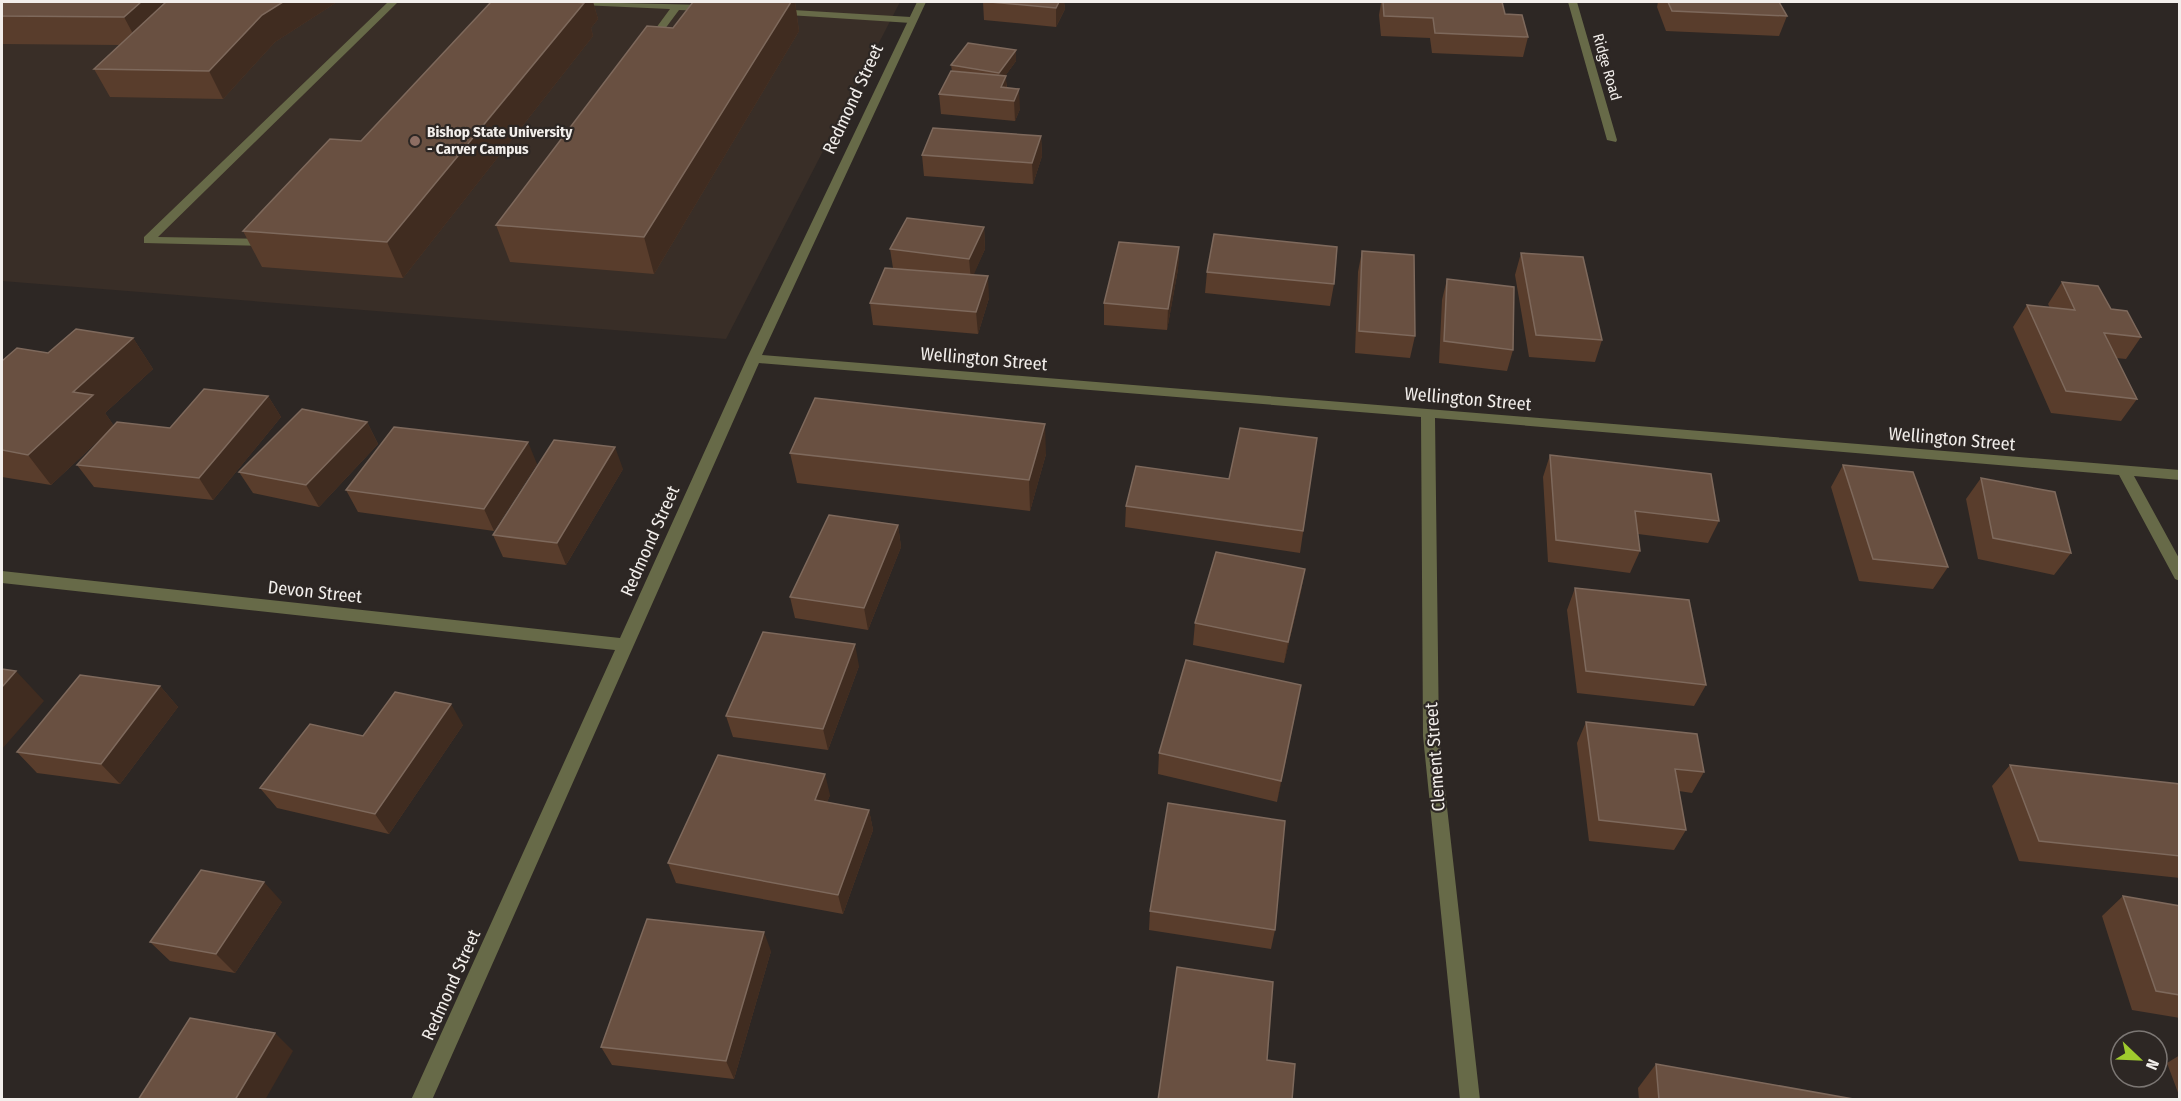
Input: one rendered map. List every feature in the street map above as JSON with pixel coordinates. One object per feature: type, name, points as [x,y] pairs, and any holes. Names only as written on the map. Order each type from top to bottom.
[{"type":"street","points":[[275,235],[267,244],[148,240],[393,2]]},
{"type":"street","points":[[580,2],[717,8]]},
{"type":"street","points":[[801,13],[805,2]]},
{"type":"street","name":"Redmond Street","points":[[421,1100],[754,358],[921,2]]},
{"type":"street","name":"Ridge Road","points":[[1572,2],[1612,140]]},
{"type":"street","points":[[641,54],[676,7]]},
{"type":"street","points":[[769,11],[911,20]]},
{"type":"street","name":"Wellington Street","points":[[754,358],[2180,475]]},
{"type":"street","name":"Clement Street","points":[[1428,414],[1431,736],[1470,1100]]},
{"type":"street","points":[[2124,471],[2180,575]]},
{"type":"street","name":"Devon Street","points":[[2,576],[624,645]]},
{"type":"shaded area","name":"Bishop State University - Carver Campus","points":[[2,2],[900,2],[726,339],[2,281]]},
{"type":"building","points":[[2,2],[141,2],[124,17],[2,16]]},
{"type":"building","points":[[166,2],[283,2],[262,15],[209,71],[94,69]]},
{"type":"building","points":[[491,2],[584,3],[387,242],[243,231],[330,139],[361,141]]},
{"type":"building","points":[[693,2],[791,2],[644,237],[496,225],[647,26],[673,28]]},
{"type":"building","points":[[990,2],[1059,2],[1056,8]]},
{"type":"building","points":[[1383,2],[1502,2],[1505,14],[1522,15],[1528,37],[1435,33],[1433,18],[1384,16]]},
{"type":"building","points":[[1668,2],[1779,2],[1787,16],[1672,11]]},
{"type":"building","points":[[968,43],[1016,50],[999,73],[951,65]]},
{"type":"building","points":[[951,71],[1006,76],[1001,87],[1019,89],[1014,101],[939,94]]},
{"type":"building","points":[[933,128],[1041,136],[1032,163],[922,155]]},
{"type":"building","points":[[907,218],[984,227],[969,259],[890,249]]},
{"type":"building","points":[[1214,234],[1337,247],[1334,284],[1207,272]]},
{"type":"building","points":[[1119,242],[1179,247],[1168,309],[1104,303]]},
{"type":"building","points":[[1362,251],[1414,255],[1415,336],[1359,331]]},
{"type":"building","points":[[1521,253],[1583,257],[1602,340],[1536,335]]},
{"type":"building","points":[[885,268],[988,276],[976,312],[870,303]]},
{"type":"building","points":[[1447,279],[1514,287],[1513,350],[1444,341]]},
{"type":"building","points":[[2062,282],[2098,286],[2111,309],[2127,311],[2141,337],[2104,333],[2137,399],[2066,391],[2027,305],[2075,310]]},
{"type":"building","points":[[76,329],[133,338],[73,392],[93,395],[28,455],[2,450],[2,361],[17,348],[48,353]]},
{"type":"building","points":[[204,389],[268,396],[199,478],[77,465],[117,422],[170,428]]},
{"type":"building","points":[[815,398],[1045,424],[1029,480],[790,453]]},
{"type":"building","points":[[302,409],[367,422],[306,485],[239,472]]},
{"type":"building","points":[[394,427],[528,442],[484,509],[346,490]]},
{"type":"building","points":[[1240,428],[1317,438],[1303,531],[1126,506],[1136,466],[1229,479]]},
{"type":"building","points":[[554,440],[615,447],[557,543],[493,535]]},
{"type":"building","points":[[1550,455],[1711,474],[1719,521],[1635,511],[1640,551],[1556,540]]},
{"type":"building","points":[[1843,465],[1913,472],[1948,567],[1873,559]]},
{"type":"building","points":[[1981,478],[2055,492],[2071,553],[1993,538]]},
{"type":"building","points":[[829,515],[898,525],[864,608],[790,597]]},
{"type":"building","points":[[1216,552],[1305,569],[1288,642],[1195,623]]},
{"type":"building","points":[[1575,588],[1689,600],[1706,685],[1586,671]]},
{"type":"building","points":[[763,632],[855,644],[823,729],[726,716]]},
{"type":"building","points":[[1186,660],[1301,685],[1281,781],[1159,753]]},
{"type":"building","points":[[2,669],[16,671],[2,687]]},
{"type":"building","points":[[80,675],[160,686],[101,764],[17,752]]},
{"type":"building","points":[[395,692],[451,704],[375,814],[260,788],[310,724],[363,736]]},
{"type":"building","points":[[1586,722],[1697,734],[1704,772],[1675,769],[1686,830],[1599,820]]},
{"type":"building","points":[[718,755],[825,774],[815,800],[869,810],[838,895],[668,863]]},
{"type":"building","points":[[2010,765],[2180,784],[2180,856],[2039,841]]},
{"type":"building","points":[[1168,803],[1285,821],[1275,930],[1150,911]]},
{"type":"building","points":[[201,870],[264,882],[216,954],[150,942]]},
{"type":"building","points":[[2123,896],[2180,906],[2180,995],[2156,991]]},
{"type":"building","points":[[647,919],[764,932],[726,1061],[601,1047]]},
{"type":"building","points":[[1177,967],[1273,982],[1267,1060],[1295,1064],[1292,1100],[1158,1100]]},
{"type":"building","points":[[190,1018],[275,1033],[235,1100],[138,1100]]},
{"type":"building","points":[[1656,1064],[1859,1100],[1659,1100]]},
{"type":"place","name":"Bishop State University - Carver Campus","points":[[415,141]]}]
